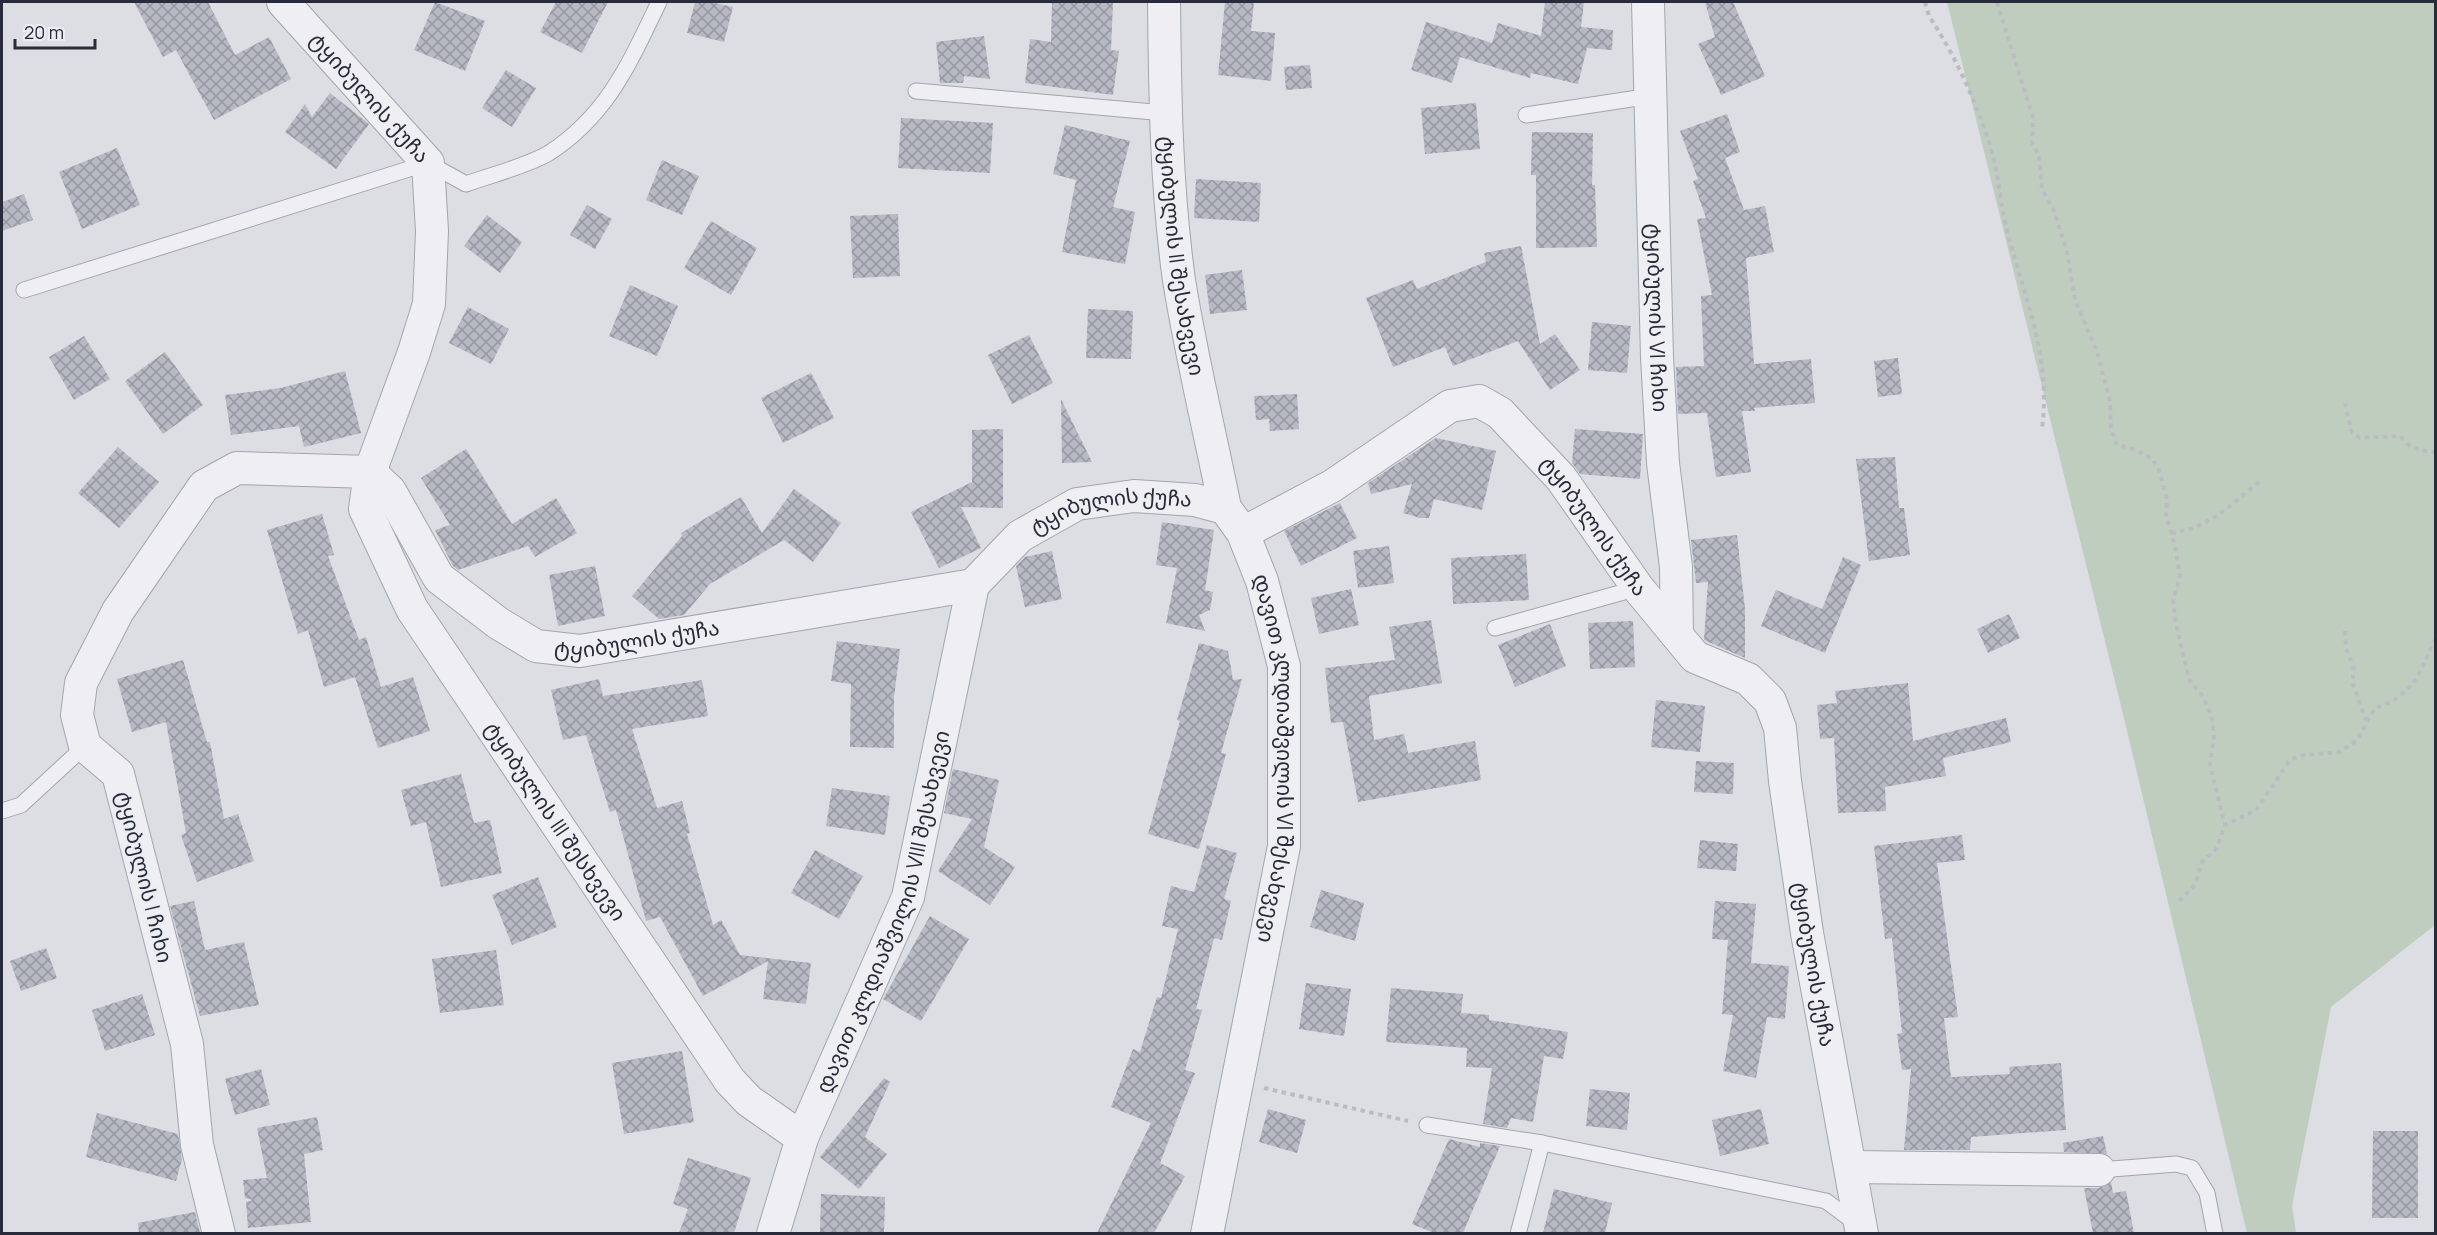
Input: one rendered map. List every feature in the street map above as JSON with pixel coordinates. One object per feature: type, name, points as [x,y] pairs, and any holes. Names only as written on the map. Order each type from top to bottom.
[{"type":"street","name":"ტყიბულის ქუჩა","points":[[283,2],[428,163],[432,231],[429,304],[370,472],[390,490],[439,578],[498,623],[536,646],[580,651],[972,585],[1020,536],[1077,504],[1134,496],[1195,500],[1225,508],[1243,533],[1332,486],[1450,406],[1479,401],[1500,413],[1561,478],[1638,588],[1695,657],[1748,679],[1770,701],[1780,728],[1807,933],[1862,1230]]},
{"type":"street","name":"ტყიბულის II შესახვევი","points":[[1164,2],[1165,113],[1169,190],[1179,280],[1225,508]]},
{"type":"street","name":"ტყიბულის VI ჩიხი","points":[[1648,2],[1659,381],[1663,464],[1676,567],[1677,634]]},
{"type":"street","points":[[85,746],[77,715],[81,683],[95,652],[118,611],[204,486],[237,468],[370,472]]},
{"type":"street","name":"ტყიბულის III შესხვევი","points":[[370,472],[365,509],[412,609],[730,1081],[749,1101],[802,1138]]},
{"type":"street","name":"დავით კლდიაშვილის VI შესახვევი","points":[[1207,1233],[1284,846],[1284,666],[1262,580],[1243,533]]},
{"type":"street","name":"დავით კლდიაშვილის VIII შესახვევი","points":[[773,1233],[802,1138],[908,897],[972,585]]},
{"type":"street","name":"ტყიბულის I ჩიხი","points":[[85,746],[118,774],[187,1044],[197,1145],[219,1233]]},
{"type":"street","points":[[1851,1167],[2099,1170]]},
{"type":"lane","points":[[24,290],[428,163],[466,184],[547,154],[593,118],[605,102],[623,76],[659,2]]},
{"type":"lane","points":[[916,92],[1165,113]]},
{"type":"lane","points":[[1526,115],[1651,96]]},
{"type":"lane","points":[[1495,628],[1638,588]]},
{"type":"lane","points":[[2,811],[21,805],[85,746]]},
{"type":"lane","points":[[1427,1125],[1542,1143],[1826,1201],[1862,1230]]},
{"type":"lane","points":[[1518,1233],[1542,1143]]},
{"type":"lane","points":[[2099,1170],[2176,1164],[2192,1168],[2207,1193],[2215,1233]]},
{"type":"path","points":[[1925,2],[1929,16],[1979,112],[1992,153],[2009,240],[2029,300],[2041,357],[2045,383],[2042,429]]},
{"type":"path","points":[[1997,2],[2033,118],[2032,143],[2039,155],[2042,189],[2054,211],[2067,252],[2075,300],[2097,352],[2110,401],[2111,430],[2117,445],[2134,449],[2151,458],[2158,467],[2167,499],[2166,515],[2180,576],[2173,600],[2176,625],[2189,679],[2204,698],[2212,719],[2214,737],[2210,765],[2225,825],[2217,848],[2202,862],[2195,885],[2179,901]]},
{"type":"path","points":[[2345,403],[2352,434],[2360,438],[2400,436],[2408,446],[2422,452],[2436,452]]},
{"type":"path","points":[[2171,533],[2189,531],[2209,523],[2262,480]]},
{"type":"path","points":[[2345,631],[2346,648],[2354,669],[2352,682],[2366,721]]},
{"type":"path","points":[[2225,825],[2256,810],[2290,760],[2304,755],[2340,752],[2357,740],[2375,708],[2390,704],[2409,690],[2425,665],[2436,637]]},
{"type":"path","points":[[1237,1082],[1427,1125]]},
{"type":"green space","points":[[1947,2],[2435,2],[2435,925],[2331,1007],[2292,1206],[2296,1233],[2247,1233],[2122,710]]},
{"type":"building","points":[[134,2],[208,2],[235,55],[269,37],[291,79],[214,120],[176,50],[163,57]]},
{"type":"building","points":[[435,2],[485,21],[465,71],[414,50]]},
{"type":"building","points":[[556,2],[608,2],[582,53],[540,32]]},
{"type":"building","points":[[695,2],[710,2],[733,7],[724,42],[687,33]]},
{"type":"building","points":[[1052,2],[1113,2],[1111,50],[1119,51],[1113,95],[1025,83],[1030,39],[1051,42]]},
{"type":"building","points":[[1225,2],[1254,2],[1251,31],[1275,33],[1271,81],[1218,75]]},
{"type":"building","points":[[1545,2],[1584,2],[1581,27],[1613,30],[1612,50],[1587,48],[1578,84],[1531,73],[1530,78],[1460,57],[1452,83],[1411,70],[1426,22],[1492,43],[1498,23],[1541,36]]},
{"type":"building","points":[[1705,2],[1733,2],[1765,76],[1721,95],[1698,44],[1715,37]]},
{"type":"building","points":[[984,36],[990,79],[964,76],[963,83],[940,83],[936,42]]},
{"type":"building","points":[[1310,65],[1312,88],[1286,90],[1284,67]]},
{"type":"building","points":[[506,70],[536,88],[512,127],[482,108]]},
{"type":"building","points":[[330,93],[369,124],[336,169],[285,132],[305,104],[312,117]]},
{"type":"building","points":[[1476,103],[1480,149],[1425,154],[1421,108]]},
{"type":"building","points":[[1727,114],[1740,152],[1725,158],[1744,210],[1765,206],[1774,252],[1746,258],[1754,364],[1811,359],[1815,403],[1742,411],[1751,472],[1716,477],[1707,413],[1678,414],[1676,367],[1704,366],[1701,296],[1712,295],[1697,219],[1706,218],[1693,181],[1698,179],[1680,131]]},
{"type":"building","points":[[901,118],[993,123],[990,173],[898,168]]},
{"type":"building","points":[[1065,125],[1130,141],[1113,207],[1135,212],[1125,264],[1062,252],[1076,180],[1053,174]]},
{"type":"building","points":[[1532,132],[1593,133],[1592,185],[1595,185],[1597,247],[1536,248],[1536,175],[1531,175]]},
{"type":"building","points":[[117,148],[140,205],[82,229],[59,172]]},
{"type":"building","points":[[662,160],[699,176],[682,215],[646,200]]},
{"type":"building","points":[[1196,179],[1261,183],[1259,222],[1194,218]]},
{"type":"building","points":[[24,194],[33,220],[2,231],[2,202]]},
{"type":"building","points":[[587,205],[612,219],[595,249],[570,235]]},
{"type":"building","points":[[898,214],[900,276],[853,278],[850,216]]},
{"type":"building","points":[[487,215],[522,242],[500,273],[464,246]]},
{"type":"building","points":[[711,221],[757,248],[731,295],[684,268]]},
{"type":"building","points":[[1521,246],[1540,344],[1555,334],[1580,370],[1550,390],[1518,341],[1453,366],[1445,347],[1393,367],[1366,298],[1413,280],[1417,289],[1486,262],[1484,253]]},
{"type":"building","points":[[1242,270],[1247,310],[1210,314],[1205,275]]},
{"type":"building","points":[[630,285],[678,306],[657,356],[609,336]]},
{"type":"building","points":[[468,307],[509,329],[491,364],[449,343]]},
{"type":"building","points":[[1088,309],[1133,311],[1131,359],[1086,358]]},
{"type":"building","points":[[1592,322],[1631,326],[1627,373],[1588,370]]},
{"type":"building","points":[[1029,335],[1053,383],[1012,404],[988,355]]},
{"type":"building","points":[[84,336],[110,379],[74,400],[49,357]]},
{"type":"building","points":[[165,352],[203,405],[163,434],[125,381]]},
{"type":"building","points":[[1898,358],[1902,394],[1878,397],[1874,361]]},
{"type":"building","points":[[345,371],[361,433],[304,447],[299,426],[231,435],[225,395],[281,388]]},
{"type":"building","points":[[811,373],[834,418],[783,443],[761,398]]},
{"type":"building","points":[[1297,394],[1299,429],[1270,431],[1269,419],[1256,420],[1254,396]]},
{"type":"building","points":[[1061,399],[1092,462],[1062,463]]},
{"type":"building","points":[[1003,429],[1003,508],[961,507],[981,548],[939,568],[911,512],[972,482],[972,430]]},
{"type":"building","points":[[1575,429],[1643,434],[1640,479],[1580,474],[1572,463]]},
{"type":"building","points":[[1436,438],[1496,451],[1482,510],[1434,499],[1429,518],[1420,518],[1403,513],[1412,484],[1371,494],[1368,483]]},
{"type":"building","points":[[118,447],[159,482],[119,528],[78,493]]},
{"type":"building","points":[[466,449],[512,524],[556,498],[577,533],[535,557],[528,546],[458,570],[453,566],[435,530],[450,525],[421,478]]},
{"type":"building","points":[[1895,457],[1899,508],[1904,508],[1910,555],[1869,561],[1856,459]]},
{"type":"building","points":[[794,489],[841,523],[813,562],[784,540],[710,584],[684,615],[659,619],[632,596],[682,536],[681,533],[741,497],[762,533]]},
{"type":"building","points":[[1340,503],[1357,538],[1301,566],[1284,531]]},
{"type":"building","points":[[322,514],[334,555],[328,556],[359,640],[366,637],[381,687],[413,677],[430,731],[378,748],[355,677],[324,687],[308,630],[298,634],[267,530]]},
{"type":"building","points":[[1162,522],[1214,530],[1205,590],[1213,592],[1210,610],[1199,615],[1205,631],[1166,623],[1177,568],[1156,565]]},
{"type":"building","points":[[1737,535],[1745,609],[1745,658],[1704,640],[1708,582],[1696,583],[1691,540]]},
{"type":"building","points":[[1389,546],[1394,583],[1358,588],[1353,551]]},
{"type":"building","points":[[1052,551],[1062,599],[1025,607],[1016,566],[1025,557]]},
{"type":"building","points":[[1526,554],[1529,600],[1453,604],[1451,558]]},
{"type":"building","points":[[1843,557],[1861,565],[1825,653],[1761,626],[1776,590],[1822,609]]},
{"type":"building","points":[[595,566],[605,616],[558,626],[549,575]]},
{"type":"building","points":[[1351,589],[1359,625],[1319,634],[1311,598]]},
{"type":"building","points":[[2009,614],[2020,638],[1988,653],[1977,629]]},
{"type":"building","points":[[1431,620],[1442,683],[1369,696],[1374,740],[1404,734],[1408,753],[1475,741],[1481,780],[1358,802],[1343,722],[1331,723],[1325,668],[1395,660],[1389,627]]},
{"type":"building","points":[[1633,621],[1635,667],[1590,669],[1588,623]]},
{"type":"building","points":[[1550,624],[1566,666],[1515,687],[1498,645]]},
{"type":"building","points":[[837,641],[900,649],[894,697],[894,748],[850,747],[851,684],[831,681]]},
{"type":"building","points":[[1199,643],[1228,651],[1233,680],[1242,679],[1221,753],[1226,754],[1199,849],[1148,834]]},
{"type":"building","points":[[183,660],[207,742],[210,742],[224,819],[238,814],[254,861],[197,882],[181,835],[186,833],[166,722],[132,732],[117,679]]},
{"type":"building","points":[[599,679],[603,696],[702,680],[708,716],[632,729],[657,808],[682,801],[690,833],[687,834],[713,925],[721,920],[740,955],[811,963],[806,1004],[763,999],[768,961],[703,996],[660,917],[646,921],[616,810],[610,812],[586,735],[563,740],[551,690]]},
{"type":"building","points":[[1908,683],[1913,741],[2006,718],[2011,742],[1943,758],[1946,776],[1885,787],[1886,811],[1838,813],[1834,738],[1820,739],[1817,705],[1837,703],[1835,691]]},
{"type":"building","points":[[1656,700],[1705,706],[1700,752],[1651,747]]},
{"type":"building","points":[[1696,761],[1734,763],[1733,794],[1694,792]]},
{"type":"building","points":[[953,769],[999,780],[984,847],[1015,867],[990,905],[938,871],[972,819],[944,813]]},
{"type":"building","points":[[461,774],[474,823],[490,820],[502,873],[441,887],[426,822],[411,826],[401,790]]},
{"type":"building","points":[[832,788],[890,796],[885,835],[826,826]]},
{"type":"building","points":[[1962,835],[1965,860],[1937,863],[1958,1017],[1944,1018],[1951,1077],[2010,1074],[2009,1067],[2061,1063],[2066,1130],[1971,1137],[1970,1150],[1904,1150],[1911,1069],[1902,1070],[1897,1034],[1902,1033],[1892,938],[1885,939],[1874,846]]},
{"type":"building","points":[[1700,840],[1738,844],[1736,871],[1697,868]]},
{"type":"building","points":[[1207,845],[1237,853],[1224,899],[1231,901],[1222,940],[1214,938],[1196,1009],[1202,1010],[1185,1070],[1195,1073],[1160,1163],[1185,1176],[1154,1233],[1097,1233],[1151,1123],[1111,1107],[1133,1049],[1140,1052],[1157,997],[1161,998],[1178,929],[1162,926],[1171,886],[1194,892]]},
{"type":"building","points":[[815,850],[863,876],[839,919],[791,893]]},
{"type":"building","points":[[538,877],[557,927],[512,945],[492,895]]},
{"type":"building","points":[[1321,890],[1364,903],[1355,941],[1310,927]]},
{"type":"building","points":[[194,901],[205,950],[244,942],[259,1005],[200,1016],[170,906]]},
{"type":"building","points":[[1715,901],[1756,904],[1751,963],[1789,966],[1785,1019],[1767,1017],[1756,1078],[1723,1071],[1733,1015],[1722,1014],[1728,940],[1712,939]]},
{"type":"building","points":[[930,916],[969,939],[921,1021],[883,999]]},
{"type":"building","points":[[46,948],[57,978],[21,991],[10,961]]},
{"type":"building","points":[[496,950],[504,1005],[440,1013],[432,959]]},
{"type":"building","points":[[1306,983],[1351,989],[1344,1036],[1299,1029]]},
{"type":"building","points":[[1391,988],[1463,994],[1461,1013],[1489,1015],[1489,1020],[1568,1032],[1563,1059],[1544,1056],[1533,1122],[1511,1118],[1507,1128],[1483,1124],[1492,1068],[1466,1067],[1467,1048],[1386,1042]]},
{"type":"building","points":[[142,994],[155,1035],[105,1051],[92,1010]]},
{"type":"building","points":[[682,1051],[694,1122],[624,1134],[612,1063]]},
{"type":"building","points":[[261,1069],[270,1105],[235,1115],[225,1079]]},
{"type":"building","points":[[884,1078],[890,1082],[865,1137],[887,1154],[859,1189],[820,1157]]},
{"type":"building","points":[[1590,1089],[1630,1093],[1627,1130],[1586,1126]]},
{"type":"building","points":[[1268,1109],[1306,1120],[1297,1153],[1259,1142]]},
{"type":"building","points":[[1761,1109],[1769,1144],[1720,1156],[1712,1120]]},
{"type":"building","points":[[97,1113],[178,1134],[182,1159],[176,1181],[86,1157]]},
{"type":"building","points":[[317,1117],[323,1150],[304,1154],[311,1222],[248,1228],[246,1202],[253,1200],[245,1198],[243,1180],[267,1178],[257,1128]]},
{"type":"building","points":[[2373,1131],[2418,1131],[2418,1218],[2372,1218]]},
{"type":"building","points":[[2103,1136],[2107,1154],[2064,1152],[2063,1143]]},
{"type":"building","points":[[1449,1139],[1480,1147],[1480,1143],[1500,1146],[1463,1233],[1434,1233],[1412,1224]]},
{"type":"building","points":[[688,1158],[751,1178],[734,1233],[679,1233],[688,1209],[673,1204]]},
{"type":"building","points":[[2111,1182],[2113,1193],[2126,1191],[2134,1233],[2093,1233],[2084,1188],[2099,1188]]},
{"type":"building","points":[[1554,1189],[1612,1203],[1605,1233],[1543,1233]]},
{"type":"building","points":[[821,1194],[885,1197],[884,1233],[820,1233]]},
{"type":"building","points":[[195,1212],[200,1233],[139,1233],[138,1223]]}]
